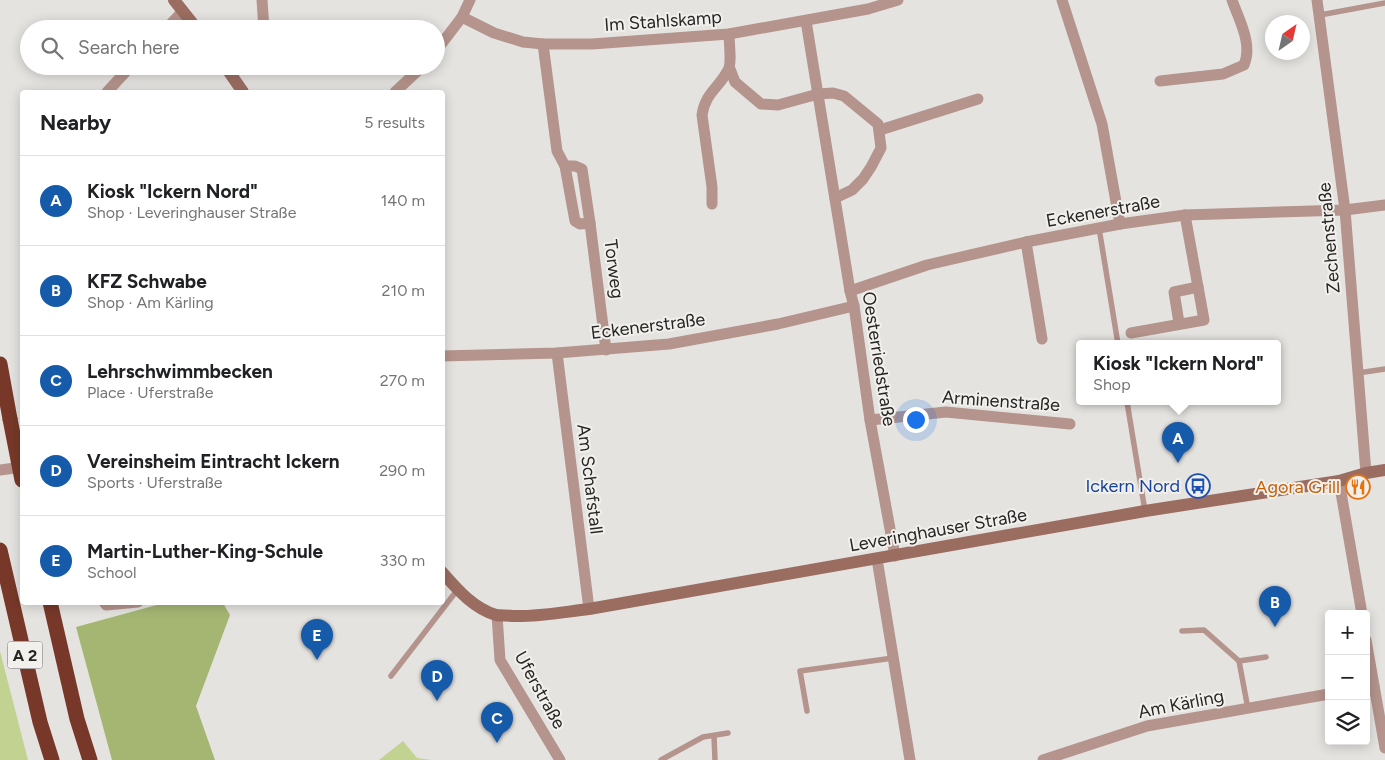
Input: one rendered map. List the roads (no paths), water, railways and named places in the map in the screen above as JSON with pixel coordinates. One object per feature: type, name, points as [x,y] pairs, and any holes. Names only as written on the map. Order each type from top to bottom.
[{"type":"highway","points":[[0,364],[20,470]]},
{"type":"highway","name":"A 2","points":[[0,550],[40,722],[52,760]]},
{"type":"highway","name":"A 2","points":[[51,605],[77,720],[90,760]]},
{"type":"main road","points":[[174,0],[191,20]]},
{"type":"main road","points":[[231,75],[242,90]]},
{"type":"main road","name":"Leveringhauser Straße","points":[[496,615],[525,616],[589,609],[1145,511],[1339,481],[1366,473],[1385,470]]},
{"type":"main road","points":[[445,575],[474,603],[496,615]]},
{"type":"street","points":[[262,0],[263,20]]},
{"type":"street","points":[[445,39],[462,17],[470,0]]},
{"type":"street","name":"Im Stahlskamp","points":[[462,17],[494,33],[523,42],[592,44],[730,34],[868,9],[898,0]]},
{"type":"street","points":[[1062,0],[1102,124],[1120,224]]},
{"type":"street","points":[[1160,81],[1223,74],[1244,65],[1248,56],[1246,37],[1232,0]]},
{"type":"street","name":"Zechenstraße","points":[[1317,0],[1345,210],[1366,473]]},
{"type":"street","points":[[175,20],[184,10]]},
{"type":"street","name":"Oesterriedstraße","points":[[806,21],[854,306],[870,420],[895,556]]},
{"type":"street","points":[[730,34],[730,69],[735,82],[761,104],[778,105],[818,94],[833,92],[844,96],[878,124],[881,148],[871,167],[852,190],[836,198]]},
{"type":"street","name":"Torweg","points":[[543,44],[558,151],[565,166],[575,220],[580,224],[590,223]]},
{"type":"street","points":[[712,204],[712,187],[702,115],[703,105],[708,95],[730,69]]},
{"type":"street","points":[[109,90],[123,75]]},
{"type":"street","points":[[397,90],[413,75]]},
{"type":"street","points":[[880,130],[978,99]]},
{"type":"street","name":"Torweg","points":[[565,166],[574,166],[582,169],[606,350]]},
{"type":"street","name":"Eckenerstraße","points":[[850,291],[927,265],[1026,242],[1120,224],[1185,215],[1345,210],[1385,205]]},
{"type":"street","name":"Eckenerstraße","points":[[1131,333],[1204,320],[1185,215]]},
{"type":"street","name":"Eckenerstraße","points":[[1026,242],[1042,339]]},
{"type":"street","points":[[1179,324],[1174,292],[1198,287]]},
{"type":"street","name":"Eckenerstraße","points":[[445,356],[557,353],[678,343],[778,324],[854,306]]},
{"type":"street","name":"Am Schafstall","points":[[557,353],[589,609]]},
{"type":"street","name":"Arminenstraße","points":[[870,420],[946,412],[1070,424]]},
{"type":"street","points":[[0,470],[20,467]]},
{"type":"street","points":[[1339,481],[1361,610]]},
{"type":"street","points":[[877,559],[910,760]]},
{"type":"street","name":"Uferstraße","points":[[496,615],[500,660],[560,760]]},
{"type":"street","points":[[1368,655],[1385,748]]},
{"type":"street","name":"Am Kärling","points":[[1043,760],[1147,726],[1325,695]]},
{"type":"lane","points":[[1320,15],[1385,4]]},
{"type":"lane","points":[[1099,228],[1117,340]]},
{"type":"lane","points":[[1358,373],[1385,369]]},
{"type":"lane","points":[[1127,405],[1145,511]]},
{"type":"lane","points":[[392,676],[458,589]]},
{"type":"lane","points":[[1182,631],[1204,630],[1239,661],[1248,709]]},
{"type":"lane","points":[[1239,661],[1266,657]]},
{"type":"lane","points":[[807,711],[800,671],[893,658]]},
{"type":"lane","points":[[661,760],[703,737],[728,733]]},
{"type":"lane","points":[[714,736],[715,760]]},
{"type":"place","name":"Kiosk \"Ickern Nord\"","points":[[1178,463]]},
{"type":"place","name":"Ickern Nord","points":[[1198,486]]},
{"type":"place","name":"Agora Grill","points":[[1358,487]]},
{"type":"place","name":"KFZ Schwabe","points":[[1275,627]]},
{"type":"place","name":"Martin-Luther-King-Schule","points":[[317,660]]},
{"type":"place","name":"Vereinsheim Eintracht Ickern","points":[[437,701]]},
{"type":"place","name":"Lehrschwimmbecken","points":[[497,743]]}]
